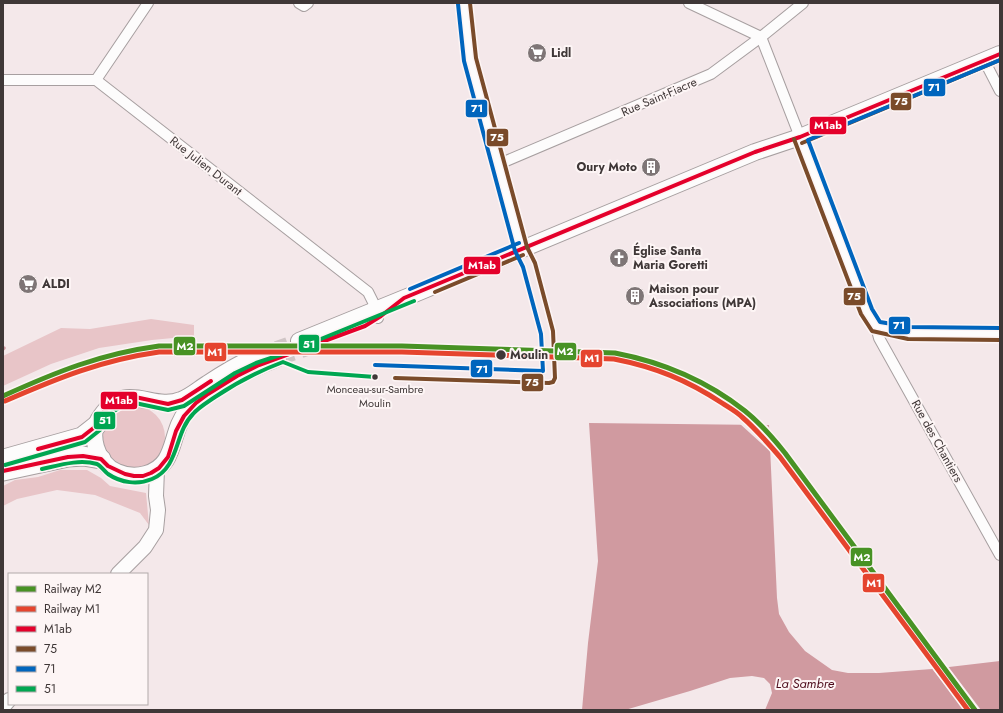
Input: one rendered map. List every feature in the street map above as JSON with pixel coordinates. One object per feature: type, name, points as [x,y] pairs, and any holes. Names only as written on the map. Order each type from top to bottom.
[{"type":"highway","points":[[3,459],[82,437],[96,426]]},
{"type":"highway","points":[[3,471],[68,457],[83,456],[101,459]]},
{"type":"main road","points":[[299,341],[377,314],[404,298],[521,249],[755,152],[800,137],[1000,54]]},
{"type":"main road","points":[[327,341],[367,326],[377,314]]},
{"type":"main road","points":[[254,357],[232,368],[182,400],[168,404],[135,397],[120,400],[105,410],[99,418],[96,426],[94,437],[96,449],[101,459],[114,471],[122,475],[140,476],[157,469],[167,459],[173,446],[180,422],[187,411],[201,399],[240,374],[278,358]]},
{"type":"main road","points":[[150,401],[160,407],[168,416],[174,439]]},
{"type":"street","points":[[3,80],[96,80],[148,3]]},
{"type":"street","points":[[464,3],[470,58],[521,249]]},
{"type":"street","points":[[689,3],[761,37],[867,312],[876,326],[909,333],[1000,334]]},
{"type":"street","name":"Rue Saint-Fiacre","points":[[499,164],[711,74],[761,37],[803,3]]},
{"type":"street","points":[[984,60],[1000,91]]},
{"type":"street","name":"Rue Julien Durant","points":[[96,80],[368,292],[377,314]]},
{"type":"street","name":"Rue des Chantiers","points":[[876,326],[879,338],[1000,555]]},
{"type":"street","points":[[119,573],[145,548],[156,530],[158,510],[156,496],[157,469]]},
{"type":"street","points":[[140,476],[156,496]]},
{"type":"shaded area","points":[[151,319],[194,325],[194,336],[152,340],[99,348],[51,364],[3,386],[3,356],[61,328],[90,329]]},
{"type":"shaded area","points":[[128,406],[140,406],[156,415],[163,425],[165,437],[163,449],[156,459],[140,468],[128,468],[117,463],[108,454],[103,443],[103,431],[108,420],[117,411]]},
{"type":"shaded area","points":[[60,470],[87,470],[101,478],[110,486],[146,493],[149,525],[140,513],[95,495],[57,490],[17,499],[3,506],[3,486],[15,480],[38,477]]},
{"type":"water","name":"La Sambre","points":[[589,423],[769,425],[777,598],[779,614],[789,632],[805,651],[832,670],[848,673],[879,673],[932,669],[1000,661],[1000,710],[765,710],[772,693],[770,684],[764,678],[752,676],[730,678],[625,710],[582,710],[598,561]]},
{"type":"pier","points":[[739,423],[765,423],[771,430],[772,453]]},
{"type":"pier","points":[[947,665],[981,710],[964,710],[931,667]]},
{"type":"tunnel","points":[[278,358],[327,341]]},
{"type":"tunnel","points":[[254,357],[288,345]]},
{"type":"rail line","name":"M2","points":[[3,396],[41,379],[79,365],[138,349],[159,346],[402,346],[615,353],[667,367],[700,382],[730,400],[745,411],[766,431],[785,453],[975,710]]},
{"type":"rail line","name":"M1","points":[[5,401],[80,371],[138,355],[159,352],[402,352],[614,359],[657,370],[683,381],[732,409],[762,436],[780,457],[968,710]]},
{"type":"transit line","name":"75","points":[[395,378],[549,383],[553,382],[555,378],[553,331],[535,263],[527,247],[476,58],[470,3]]},
{"type":"transit line","name":"71","points":[[375,365],[543,371],[541,334],[523,267],[515,251],[464,61],[458,4]]},
{"type":"transit line","name":"M1ab","points":[[3,471],[68,457],[83,456],[101,459],[108,466],[125,474],[143,476],[151,473],[159,468],[168,457],[176,431],[184,416],[196,403],[237,376],[259,365],[365,326],[381,316],[404,298],[755,152],[800,137],[1000,54]]},
{"type":"transit line","name":"75","points":[[802,143],[1000,60]]},
{"type":"transit line","name":"71","points":[[1000,60],[808,140],[872,309],[880,322],[910,327],[1000,328]]},
{"type":"transit line","name":"75","points":[[794,139],[861,314],[872,331],[908,339],[1000,340]]},
{"type":"transit line","name":"71","points":[[410,289],[519,243]]},
{"type":"transit line","name":"75","points":[[435,292],[523,255]]},
{"type":"transit line","name":"51","points":[[5,465],[85,442],[100,430],[109,414],[122,406],[135,403],[168,410],[184,406],[235,373],[256,363],[289,352],[414,301]]},
{"type":"transit line","name":"51","points":[[42,469],[70,463],[83,462],[97,464],[108,474],[124,481],[147,481],[161,474],[168,466],[183,430],[195,411],[231,387],[265,369],[283,362],[308,372],[375,377]]},
{"type":"transit line","name":"M1ab","points":[[38,449],[82,437],[96,426],[99,418],[105,410],[120,400],[135,397],[168,404],[182,400],[211,381]]},
{"type":"place","name":"Lidl","points":[[537,53]]},
{"type":"place","name":"Oury Moto","points":[[651,167]]},
{"type":"place","name":"Église Santa Maria Goretti","points":[[619,258]]},
{"type":"place","name":"ALDI","points":[[28,284]]},
{"type":"place","name":"Maison pour Associations (MPA)","points":[[635,296]]},
{"type":"place","name":"Moulin","points":[[501,355]]},
{"type":"place","name":"Monceau-sur-Sambre Moulin","points":[[375,377]]}]
